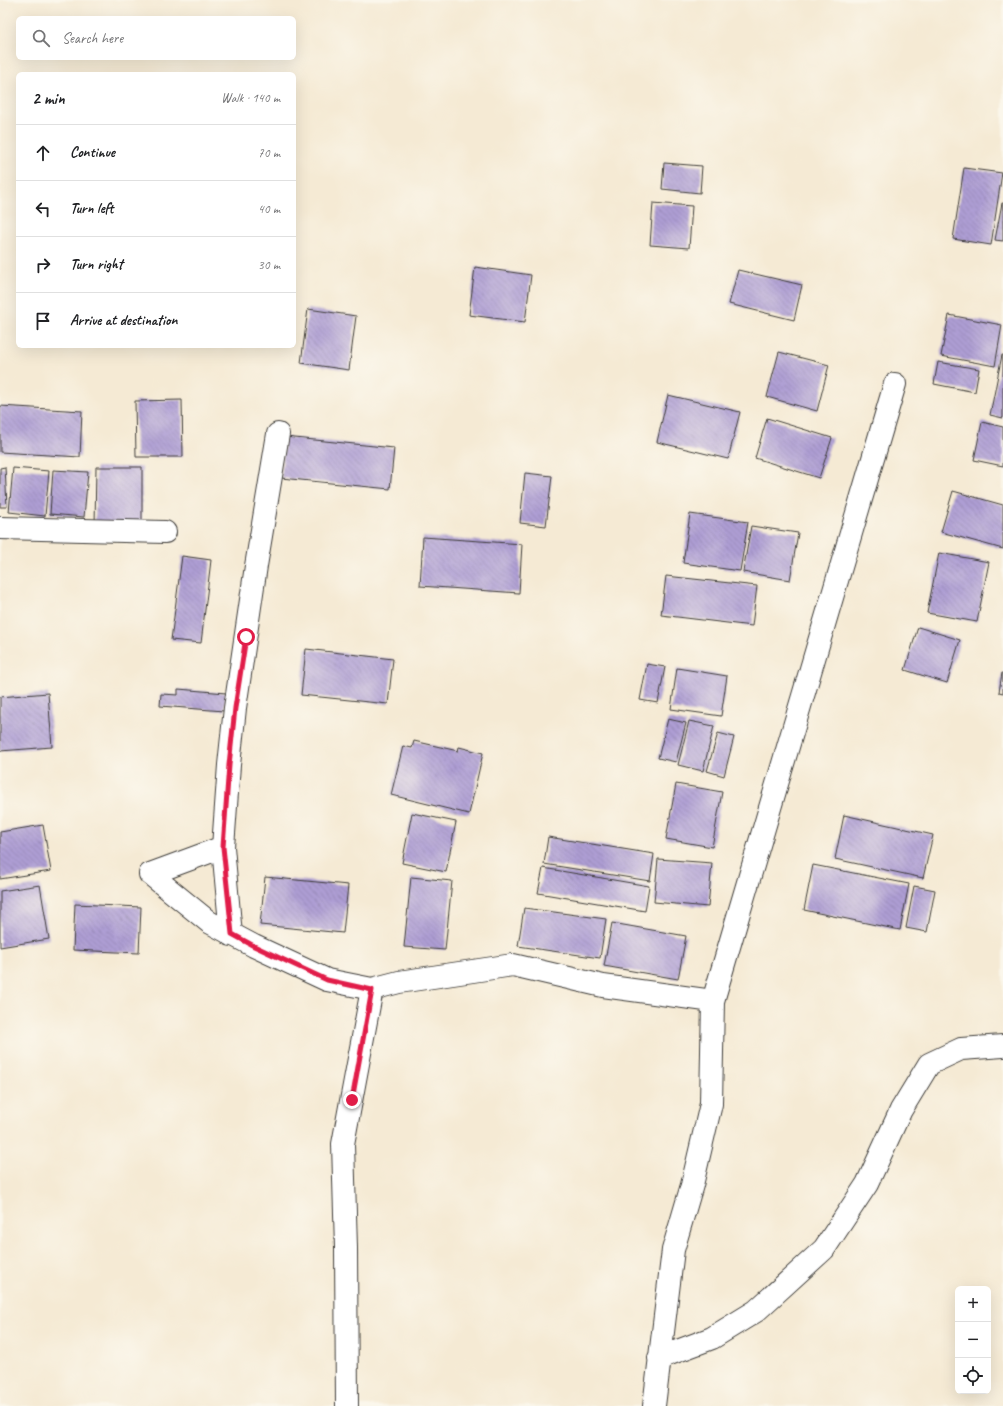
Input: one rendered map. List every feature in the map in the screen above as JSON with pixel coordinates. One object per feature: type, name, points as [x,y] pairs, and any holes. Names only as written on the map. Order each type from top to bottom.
[{"type":"street","points":[[654,1406],[673,1250],[692,1185],[711,1104],[713,1001],[894,384]]},
{"type":"street","points":[[232,934],[223,847],[229,765],[235,708],[256,566],[278,434]]},
{"type":"street","points":[[0,528],[166,532]]},
{"type":"street","points":[[223,847],[150,874],[209,922],[254,946],[327,980],[372,990],[399,982],[513,965],[603,986],[713,1001]]},
{"type":"street","points":[[347,1406],[346,1248],[343,1144],[372,990]]},
{"type":"street","points":[[659,1358],[712,1338],[756,1311],[824,1249],[867,1184],[901,1110],[929,1064],[961,1049],[1003,1046]]},
{"type":"building","points":[[664,163],[702,166],[700,193],[662,189]]},
{"type":"building","points":[[964,168],[1002,173],[991,245],[953,239]]},
{"type":"building","points":[[653,203],[692,206],[689,248],[650,245]]},
{"type":"building","points":[[1003,203],[1003,241],[995,240]]},
{"type":"building","points":[[475,267],[531,275],[525,322],[469,315]]},
{"type":"building","points":[[738,270],[802,285],[794,320],[729,304]]},
{"type":"building","points":[[308,309],[356,316],[349,370],[301,363]]},
{"type":"building","points":[[949,315],[1002,325],[995,366],[941,356]]},
{"type":"building","points":[[779,352],[829,365],[817,411],[767,397]]},
{"type":"building","points":[[1003,355],[1003,418],[990,415]]},
{"type":"building","points":[[938,362],[979,369],[975,392],[934,384]]},
{"type":"building","points":[[668,395],[740,412],[728,459],[657,442]]},
{"type":"building","points":[[182,400],[183,457],[136,457],[135,401]]},
{"type":"building","points":[[0,406],[82,411],[80,457],[0,452]]},
{"type":"building","points":[[767,418],[832,438],[819,478],[755,458]]},
{"type":"building","points":[[982,422],[1003,427],[1003,466],[974,460]]},
{"type":"building","points":[[285,437],[394,448],[390,489],[281,478]]},
{"type":"building","points":[[5,467],[7,507],[0,507],[0,468]]},
{"type":"building","points":[[96,467],[142,467],[142,527],[95,526]]},
{"type":"building","points":[[13,468],[49,471],[45,516],[9,512]]},
{"type":"building","points":[[53,470],[88,472],[84,517],[50,514]]},
{"type":"building","points":[[525,473],[552,476],[546,526],[520,523]]},
{"type":"building","points":[[953,491],[1003,505],[1003,549],[941,532]]},
{"type":"building","points":[[690,514],[748,522],[740,571],[683,563]]},
{"type":"building","points":[[751,526],[798,533],[790,580],[743,572]]},
{"type":"building","points":[[423,537],[522,544],[519,593],[420,586]]},
{"type":"building","points":[[939,553],[989,562],[977,622],[927,613]]},
{"type":"building","points":[[182,556],[211,560],[201,643],[171,640]]},
{"type":"building","points":[[666,576],[757,586],[752,626],[661,615]]},
{"type":"building","points":[[918,627],[960,640],[947,683],[905,670]]},
{"type":"building","points":[[306,649],[393,659],[388,704],[301,695]]},
{"type":"building","points":[[647,664],[665,667],[658,703],[640,700]]},
{"type":"building","points":[[677,668],[727,676],[721,716],[671,709]]},
{"type":"building","points":[[1003,673],[1003,693],[999,692]]},
{"type":"building","points":[[178,689],[226,693],[224,711],[160,706],[161,694],[178,695]]},
{"type":"building","points":[[48,693],[52,747],[0,751],[0,697]]},
{"type":"building","points":[[668,719],[686,723],[676,762],[658,758]]},
{"type":"building","points":[[689,721],[714,726],[703,771],[678,765]]},
{"type":"building","points":[[718,733],[734,737],[724,776],[707,771]]},
{"type":"building","points":[[414,741],[458,751],[459,747],[483,753],[469,814],[391,795],[403,746],[412,748]]},
{"type":"building","points":[[676,784],[722,792],[712,847],[666,839]]},
{"type":"building","points":[[412,813],[456,822],[446,872],[402,863]]},
{"type":"building","points":[[844,815],[933,835],[923,878],[835,859]]},
{"type":"building","points":[[43,825],[51,871],[0,879],[0,832]]},
{"type":"building","points":[[548,837],[654,854],[650,881],[544,864]]},
{"type":"building","points":[[658,859],[712,863],[708,907],[654,902]]},
{"type":"building","points":[[813,865],[909,884],[900,930],[804,910]]},
{"type":"building","points":[[543,868],[649,886],[645,911],[538,893]]},
{"type":"building","points":[[265,877],[348,885],[343,933],[260,925]]},
{"type":"building","points":[[411,877],[452,881],[445,950],[404,947]]},
{"type":"building","points":[[40,885],[49,939],[0,947],[0,891]]},
{"type":"building","points":[[914,886],[935,890],[927,932],[906,928]]},
{"type":"building","points":[[75,904],[141,907],[139,953],[73,950]]},
{"type":"building","points":[[524,908],[606,919],[600,958],[518,946]]},
{"type":"building","points":[[612,923],[686,936],[678,979],[604,966]]},
{"type":"route","points":[[246,637],[235,708],[223,847],[232,934],[254,946],[327,980],[372,990],[352,1100]]}]
